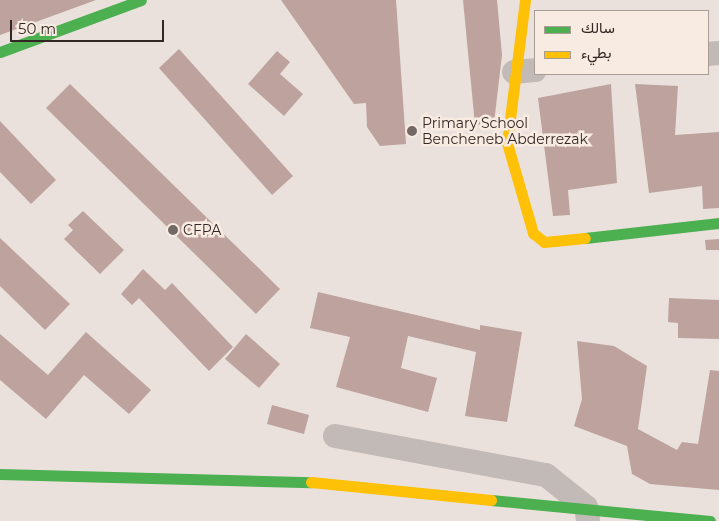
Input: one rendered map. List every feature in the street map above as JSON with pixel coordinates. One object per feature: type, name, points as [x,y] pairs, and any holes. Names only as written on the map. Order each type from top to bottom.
[{"type":"street","points":[[0,52],[141,0]]},
{"type":"street","points":[[525,0],[524,71],[507,143],[533,233],[544,242],[719,223]]},
{"type":"street","points":[[335,436],[546,476],[587,514]]},
{"type":"street","points":[[0,474],[311,482],[587,514],[710,521]]},
{"type":"building","points":[[0,0],[96,0],[0,35]]},
{"type":"building","points":[[281,0],[396,0],[406,144],[380,146],[367,127],[366,103],[354,104]]},
{"type":"building","points":[[463,0],[497,0],[502,55],[494,123],[475,125]]},
{"type":"building","points":[[179,49],[293,176],[272,195],[159,68]]},
{"type":"building","points":[[277,51],[290,62],[280,74],[303,94],[284,116],[248,84]]},
{"type":"building","points":[[70,84],[280,289],[256,314],[46,108]]},
{"type":"building","points":[[611,84],[617,183],[568,190],[570,215],[553,216],[538,98]]},
{"type":"building","points":[[635,84],[678,86],[675,135],[719,132],[719,208],[703,209],[702,186],[649,193]]},
{"type":"building","points":[[0,121],[56,180],[31,204],[0,172]]},
{"type":"building","points":[[83,211],[124,250],[100,274],[64,239],[73,230],[68,225]]},
{"type":"building","points":[[0,238],[70,304],[45,330],[0,286]]},
{"type":"building","points":[[719,239],[719,250],[706,250],[705,240]]},
{"type":"building","points":[[143,269],[165,290],[172,283],[233,347],[209,371],[139,298],[132,305],[121,294]]},
{"type":"building","points":[[318,292],[480,330],[480,325],[522,332],[507,422],[465,416],[476,352],[408,336],[401,368],[437,378],[428,412],[336,387],[350,337],[310,328]]},
{"type":"building","points":[[669,298],[719,300],[719,339],[678,338],[678,323],[668,322]]},
{"type":"building","points":[[86,332],[151,390],[129,414],[84,375],[46,419],[0,380],[0,334],[48,375]]},
{"type":"building","points":[[246,334],[280,364],[259,388],[225,359]]},
{"type":"building","points":[[577,341],[614,346],[647,366],[638,429],[677,450],[682,442],[698,444],[710,370],[719,371],[719,490],[650,484],[632,474],[627,446],[574,426],[582,399]]},
{"type":"building","points":[[272,405],[309,415],[304,434],[267,424]]},
{"type":"traffic: fast","points":[[0,52],[141,0]]},
{"type":"traffic: fast","points":[[585,238],[719,223]]},
{"type":"traffic: fast","points":[[0,474],[311,482]]},
{"type":"traffic: fast","points":[[491,500],[710,521]]},
{"type":"traffic: slow","points":[[525,0],[507,143],[533,233],[544,242],[585,238]]},
{"type":"traffic: slow","points":[[311,482],[491,500]]},
{"type":"place","name":"Primary School Bencheneb Abderrezak","points":[[412,131]]},
{"type":"place","name":"CFPA","points":[[173,230]]}]
